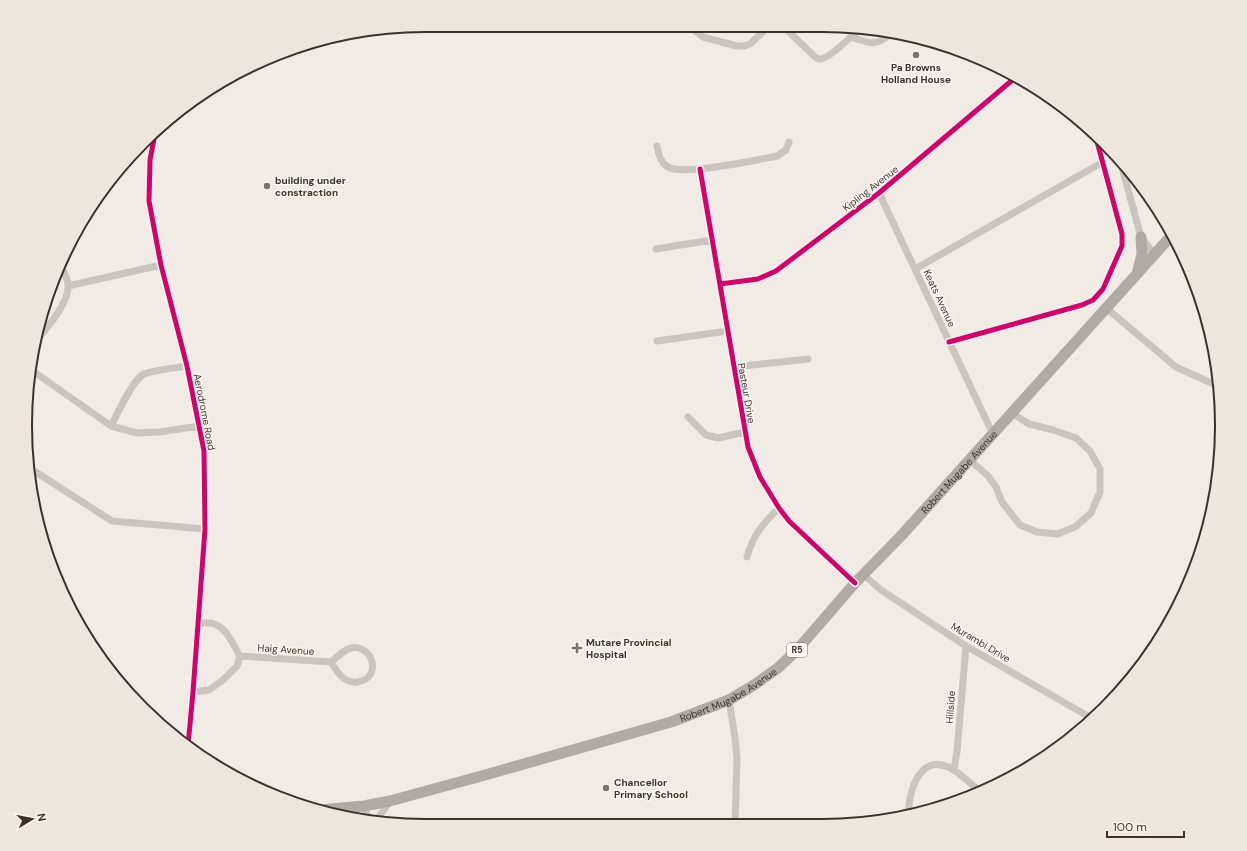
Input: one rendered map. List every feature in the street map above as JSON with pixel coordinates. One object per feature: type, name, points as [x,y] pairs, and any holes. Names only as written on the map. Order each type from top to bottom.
[{"type":"highway","points":[[1138,271],[1142,254],[1141,237]]},
{"type":"highway","name":"Robert Mugabe Avenue","points":[[336,808],[364,806],[390,801],[671,722],[729,700],[754,685],[778,668],[797,650],[856,583],[970,460],[1105,307],[1168,240]]},
{"type":"street","points":[[697,32],[703,37],[737,46],[750,44],[763,32]]},
{"type":"street","points":[[789,32],[819,59],[825,58],[854,34]]},
{"type":"street","points":[[851,37],[870,43],[881,42],[886,38]]},
{"type":"street","name":"Kipling Avenue","points":[[720,284],[758,279],[776,271],[879,193],[1011,81]]},
{"type":"street","name":"Aerodrome Road","points":[[154,141],[150,160],[149,201],[161,266],[187,366],[204,451],[205,529],[194,692],[189,740]]},
{"type":"street","points":[[657,146],[661,161],[668,168],[680,171],[777,156],[786,150],[789,142]]},
{"type":"street","points":[[950,342],[1082,305],[1093,300],[1103,289],[1122,246],[1122,234],[1098,145]]},
{"type":"street","points":[[915,269],[1103,162]]},
{"type":"street","name":"Pasteur Drive","points":[[700,169],[748,447],[760,477],[778,508],[789,521],[856,583]]},
{"type":"street","points":[[1124,174],[1141,237],[1154,254]]},
{"type":"street","name":"Keats Avenue","points":[[879,193],[990,428],[994,433]]},
{"type":"street","points":[[656,249],[712,240]]},
{"type":"street","points":[[68,286],[161,266]]},
{"type":"street","points":[[43,332],[59,311],[65,297],[68,286],[64,272]]},
{"type":"street","points":[[1105,307],[1176,367],[1213,384]]},
{"type":"street","points":[[657,341],[728,331]]},
{"type":"street","points":[[734,367],[808,359]]},
{"type":"street","points":[[111,426],[138,378],[145,374],[187,366]]},
{"type":"street","points":[[35,373],[111,426],[137,433],[159,432],[200,426]]},
{"type":"street","points":[[970,460],[988,476],[996,487],[1002,502],[1020,525],[1037,532],[1057,534],[1075,527],[1091,513],[1100,492],[1100,469],[1090,452],[1076,438],[1029,424],[1012,413]]},
{"type":"street","points":[[688,418],[706,435],[718,438],[745,432]]},
{"type":"street","points":[[35,471],[112,521],[205,529]]},
{"type":"street","points":[[747,558],[751,544],[764,522],[778,508]]},
{"type":"street","name":"Murambi Drive","points":[[864,575],[881,590],[966,646],[1087,716]]},
{"type":"street","points":[[194,692],[209,690],[223,680],[237,666],[240,656],[227,635],[220,628],[212,623],[198,623]]},
{"type":"street","name":"Hillside","points":[[954,769],[957,752],[966,646]]},
{"type":"street","points":[[354,648],[364,650],[370,656],[373,665],[371,673],[367,678],[354,683],[343,678],[330,662],[348,649],[354,648]]},
{"type":"street","name":"Haig Avenue","points":[[240,656],[330,662]]},
{"type":"street","points":[[729,700],[737,758],[735,819]]},
{"type":"street","points":[[908,809],[916,779],[922,771],[932,764],[943,765],[954,769],[975,788]]},
{"type":"street","points":[[379,816],[390,801]]},
{"type":"street","points":[[364,806],[367,815]]},
{"type":"cycle path","points":[[720,284],[758,279],[776,271],[879,193],[1011,81]]},
{"type":"cycle path","points":[[154,141],[150,160],[149,201],[161,265],[187,366],[204,451],[205,529],[189,740]]},
{"type":"cycle path","points":[[949,342],[1082,305],[1093,300],[1103,289],[1122,246],[1122,234],[1098,145]]},
{"type":"cycle path","points":[[700,169],[748,447],[760,477],[789,521],[855,583]]},
{"type":"place","name":"Pa Browns Holland House","points":[[916,55]]},
{"type":"place","name":"building under constraction","points":[[267,186]]},
{"type":"place","name":"Mutare Provincial Hospital","points":[[577,648]]},
{"type":"place","name":"Chancellor Primary School","points":[[606,788]]}]
